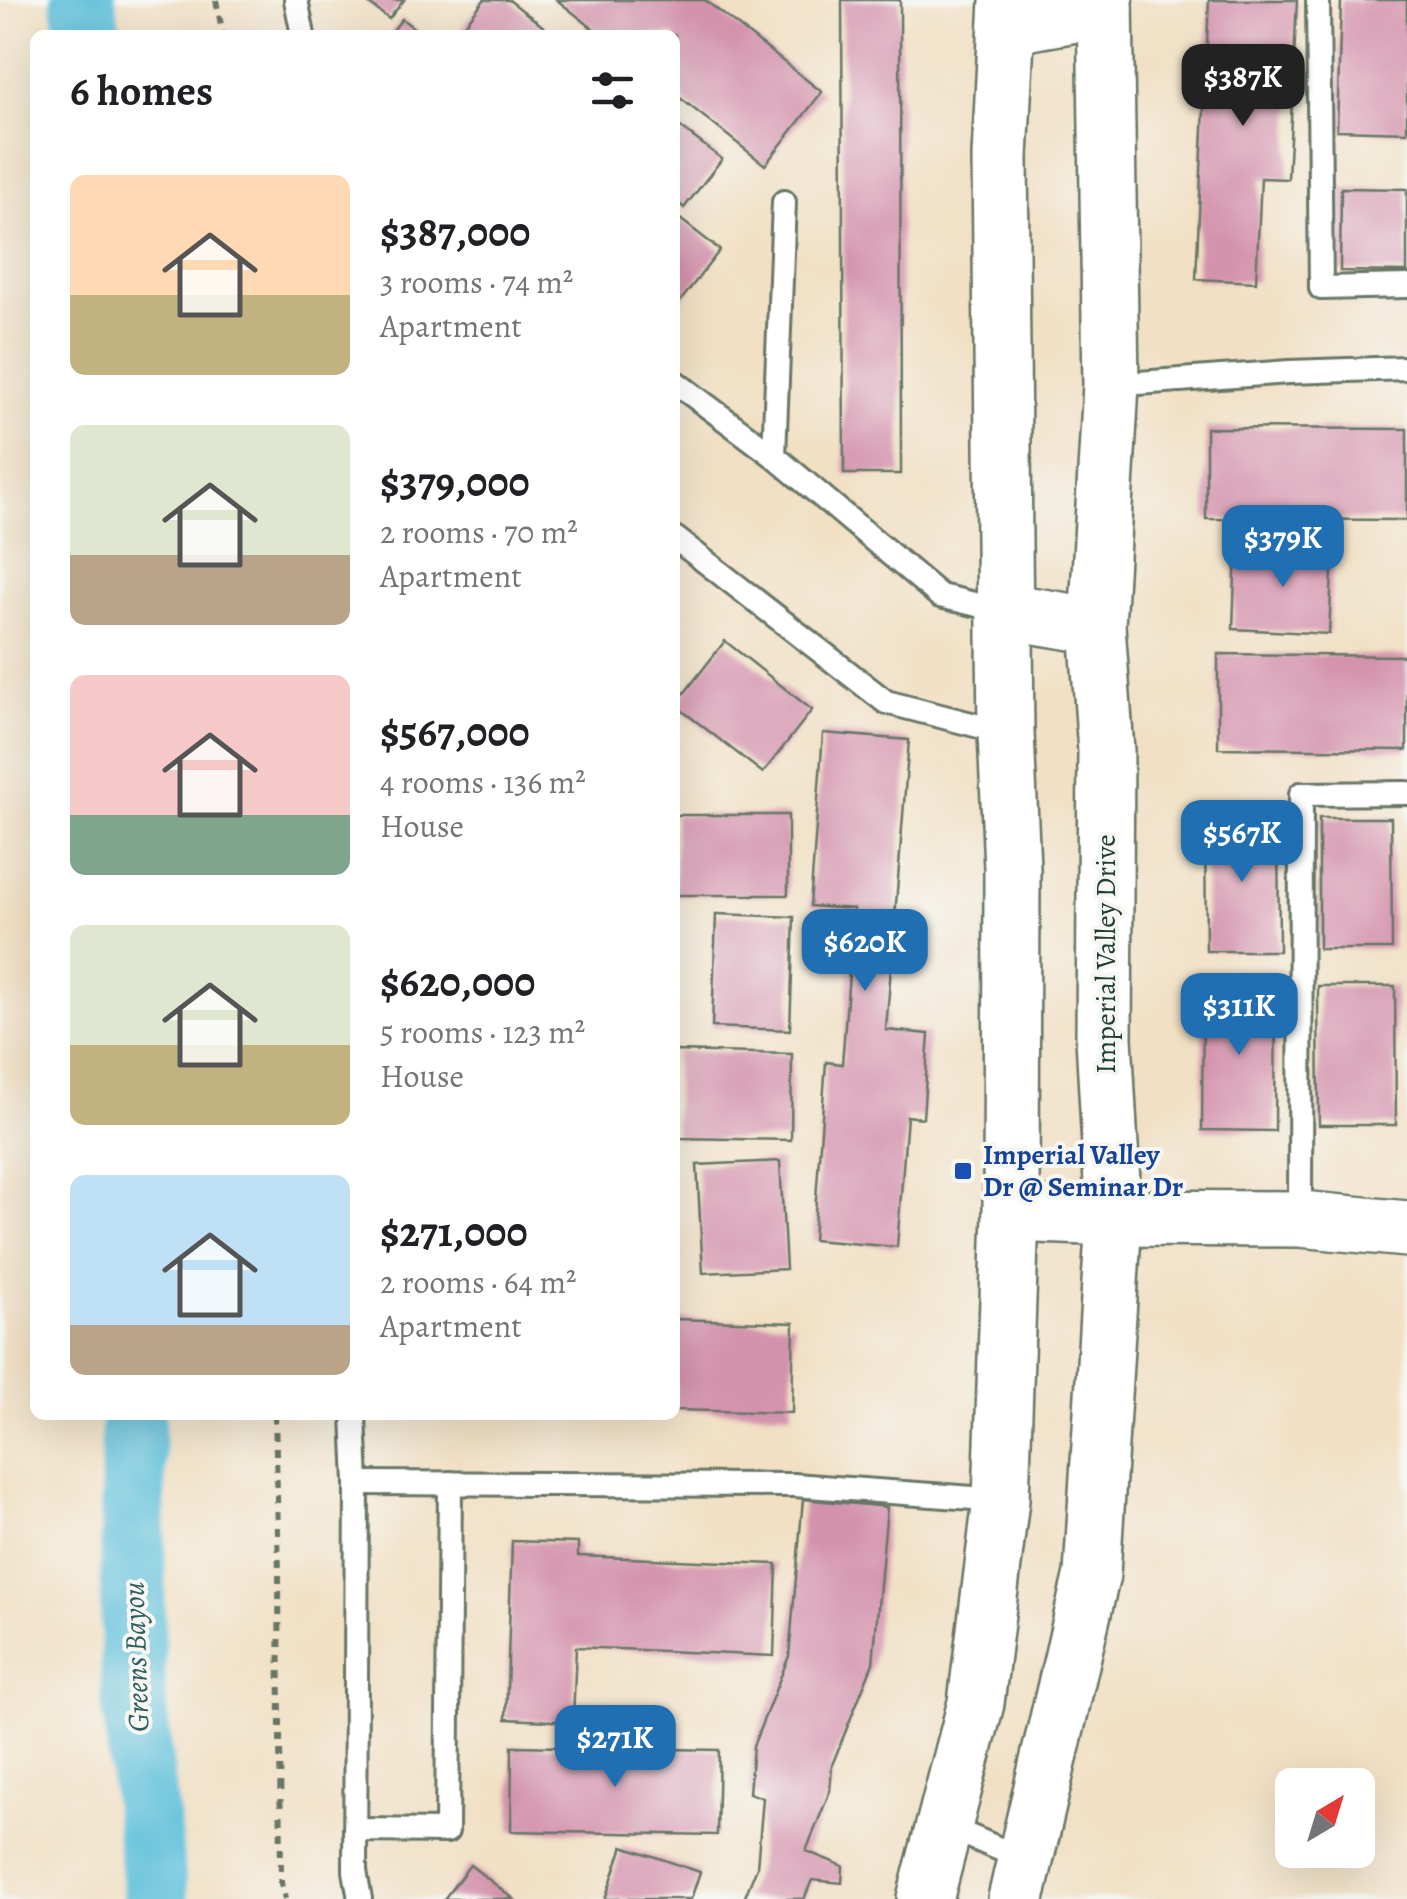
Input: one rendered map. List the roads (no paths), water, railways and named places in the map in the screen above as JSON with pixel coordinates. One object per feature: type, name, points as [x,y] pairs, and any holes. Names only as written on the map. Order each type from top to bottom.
[{"type":"main road","points":[[926,1899],[976,1703],[1001,1500],[1011,1214],[1012,868],[1006,733],[1000,157],[1008,13],[1105,4]]},
{"type":"main road","name":"Imperial Valley Drive","points":[[1021,1879],[1092,1574],[1114,1218],[1104,1038],[1106,751],[1096,626],[1111,386],[1105,4]]},
{"type":"main road","points":[[1005,611],[1096,626]]},
{"type":"main road","points":[[1011,1214],[1300,1219],[1407,1229]]},
{"type":"lane","points":[[296,0],[303,30]]},
{"type":"lane","points":[[1318,0],[1321,288],[1407,286]]},
{"type":"lane","points":[[774,456],[784,202]]},
{"type":"lane","points":[[1111,386],[1289,372],[1407,368]]},
{"type":"lane","points":[[680,386],[774,456],[940,596],[1005,611]]},
{"type":"lane","points":[[680,542],[886,702],[1006,733]]},
{"type":"lane","points":[[1300,1219],[1301,794],[1407,793]]},
{"type":"lane","points":[[354,1420],[355,1871],[360,1899]]},
{"type":"lane","points":[[356,1483],[794,1485],[1001,1500]]},
{"type":"lane","points":[[355,1830],[447,1831],[450,1484]]},
{"type":"lane","points":[[946,1826],[1021,1879]]},
{"type":"waterway","name":"Greens Bayou","points":[[83,0],[88,30]]},
{"type":"waterway","name":"Greens Bayou","points":[[133,1420],[133,1693],[156,1899]]},
{"type":"place","name":"Imperial Valley Dr @ Seminar Dr","points":[[963,1171]]}]
